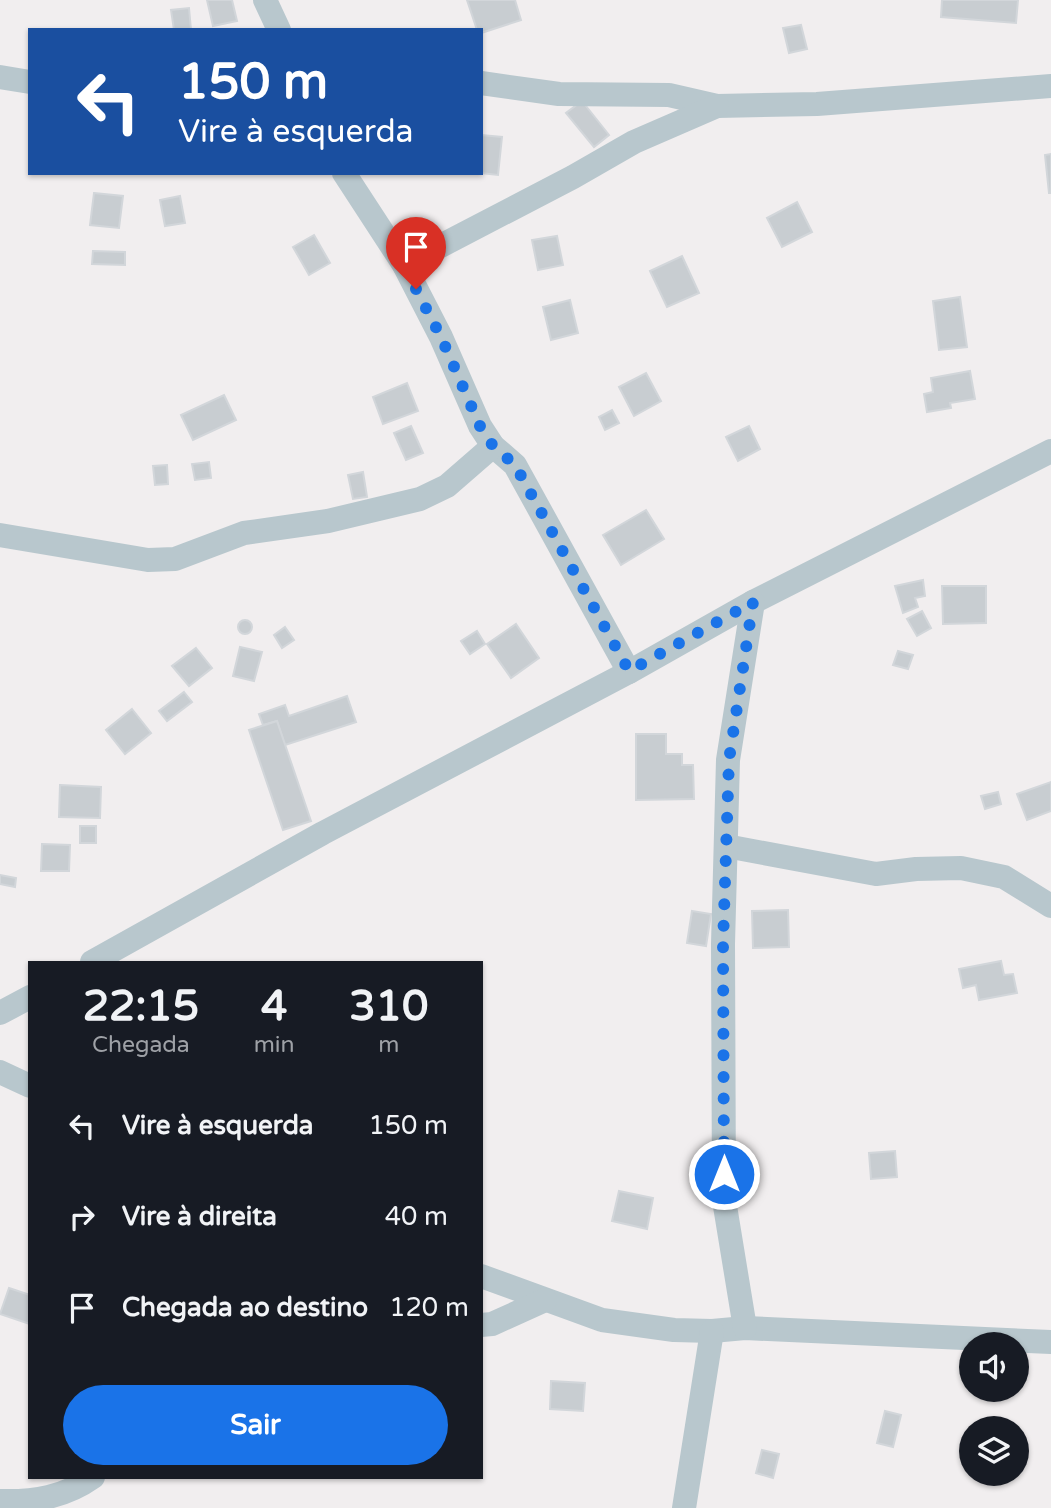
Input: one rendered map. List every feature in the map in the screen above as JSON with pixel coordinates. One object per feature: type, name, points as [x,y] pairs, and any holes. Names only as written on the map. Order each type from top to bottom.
[{"type":"street","points":[[265,0],[278,28]]},
{"type":"street","points":[[0,76],[28,82]]},
{"type":"street","points":[[483,83],[559,94],[669,95],[717,106],[817,104],[1051,86]]},
{"type":"street","points":[[404,265],[634,142],[717,106]]},
{"type":"street","points":[[345,175],[404,265],[441,337],[480,426],[493,446],[515,465],[629,671]]},
{"type":"street","points":[[0,535],[148,560],[175,559],[244,533],[328,521],[420,499],[447,486],[493,446]]},
{"type":"street","points":[[94,961],[323,832],[629,671],[753,602],[1051,451]]},
{"type":"street","points":[[745,1328],[724,1200],[723,944],[729,760],[753,602]]},
{"type":"street","points":[[726,846],[876,874],[916,869],[961,868],[1004,877],[1051,906]]},
{"type":"street","points":[[0,1013],[28,998]]},
{"type":"street","points":[[0,1072],[28,1085]]},
{"type":"street","points":[[483,1277],[602,1320],[674,1330],[745,1328],[1051,1342]]},
{"type":"street","points":[[483,1325],[492,1324],[545,1300]]},
{"type":"street","points":[[684,1508],[712,1331]]},
{"type":"street","points":[[0,1501],[29,1505],[80,1486],[90,1479]]},
{"type":"building","points":[[207,0],[232,0],[237,21],[213,26]]},
{"type":"building","points":[[467,0],[515,0],[521,20],[483,32],[483,28],[476,28]]},
{"type":"building","points":[[942,0],[1018,0],[1016,23],[941,17]]},
{"type":"building","points":[[189,8],[191,28],[174,28],[171,10]]},
{"type":"building","points":[[801,25],[807,49],[789,53],[783,28]]},
{"type":"building","points":[[582,101],[609,135],[594,147],[566,113]]},
{"type":"building","points":[[483,135],[502,137],[498,175],[483,173]]},
{"type":"building","points":[[1051,154],[1051,193],[1049,193],[1045,155]]},
{"type":"building","points":[[94,193],[123,196],[119,228],[90,225]]},
{"type":"building","points":[[180,196],[185,223],[165,226],[160,200]]},
{"type":"building","points":[[797,202],[812,232],[782,247],[767,218]]},
{"type":"building","points":[[314,235],[330,263],[309,275],[293,247]]},
{"type":"building","points":[[557,236],[563,265],[538,270],[532,240]]},
{"type":"building","points":[[93,251],[125,252],[125,265],[92,264]]},
{"type":"building","points":[[682,256],[699,293],[667,307],[650,271]]},
{"type":"building","points":[[960,297],[967,347],[939,350],[933,301]]},
{"type":"building","points":[[570,300],[578,333],[551,340],[543,307]]},
{"type":"building","points":[[970,371],[975,399],[950,403],[951,408],[927,412],[924,394],[933,392],[931,378]]},
{"type":"building","points":[[646,373],[661,401],[634,416],[619,387]]},
{"type":"building","points":[[407,383],[418,411],[383,424],[373,397]]},
{"type":"building","points":[[224,395],[236,420],[193,440],[181,415]]},
{"type":"building","points":[[612,410],[619,423],[605,430],[599,417]]},
{"type":"building","points":[[411,426],[423,453],[406,460],[394,433]]},
{"type":"building","points":[[749,426],[760,449],[738,461],[726,437]]},
{"type":"building","points":[[209,462],[211,478],[195,480],[192,464]]},
{"type":"building","points":[[167,465],[168,484],[155,485],[153,466]]},
{"type":"building","points":[[363,472],[367,497],[353,499],[348,475]]},
{"type":"building","points":[[646,510],[664,539],[621,565],[603,535]]},
{"type":"building","points":[[923,580],[925,596],[915,598],[918,607],[903,613],[895,586]]},
{"type":"building","points":[[942,586],[986,586],[986,623],[943,624]]},
{"type":"building","points":[[922,611],[931,628],[917,636],[907,619]]},
{"type":"building","points":[[242,620],[248,620],[252,627],[248,634],[242,634],[238,630],[238,624]]},
{"type":"building","points":[[516,624],[539,658],[511,678],[487,644]]},
{"type":"building","points":[[285,627],[294,640],[282,648],[274,635]]},
{"type":"building","points":[[477,631],[485,644],[470,654],[461,641]]},
{"type":"building","points":[[240,647],[262,652],[254,681],[233,676]]},
{"type":"building","points":[[196,648],[212,668],[189,686],[172,666]]},
{"type":"building","points":[[898,651],[913,655],[908,669],[893,665]]},
{"type":"building","points":[[184,692],[192,702],[167,721],[159,711]]},
{"type":"building","points":[[347,696],[356,722],[285,745],[277,721],[263,725],[259,714],[285,705],[289,716]]},
{"type":"building","points":[[132,709],[151,733],[125,754],[106,730]]},
{"type":"building","points":[[277,721],[311,821],[283,830],[249,730]]},
{"type":"building","points":[[636,734],[666,734],[666,754],[682,754],[682,765],[693,765],[694,799],[636,800]]},
{"type":"building","points":[[1051,782],[1051,811],[1027,820],[1017,794]]},
{"type":"building","points":[[60,785],[101,787],[100,818],[59,817]]},
{"type":"building","points":[[998,792],[1001,804],[985,809],[981,796]]},
{"type":"building","points":[[80,826],[96,826],[96,843],[80,843]]},
{"type":"building","points":[[42,844],[70,845],[69,871],[41,871]]},
{"type":"building","points":[[0,875],[16,878],[15,887],[0,884]]},
{"type":"building","points":[[788,910],[789,947],[753,948],[752,911]]},
{"type":"building","points":[[692,911],[711,914],[706,946],[687,943]]},
{"type":"building","points":[[1001,961],[1004,975],[1013,974],[1017,993],[979,1000],[976,985],[963,988],[959,969]]},
{"type":"building","points":[[895,1151],[897,1177],[871,1179],[869,1153]]},
{"type":"building","points":[[619,1191],[653,1198],[647,1229],[612,1221]]},
{"type":"building","points":[[9,1288],[28,1294],[28,1323],[0,1314]]},
{"type":"building","points":[[551,1381],[585,1383],[583,1411],[550,1409]]},
{"type":"building","points":[[885,1411],[901,1415],[893,1447],[877,1443]]},
{"type":"building","points":[[762,1450],[779,1454],[773,1478],[756,1473]]},
{"type":"route","points":[[416,289],[441,337],[480,426],[493,446],[515,465],[629,671],[753,602],[729,760],[723,944],[724,1174]]}]
